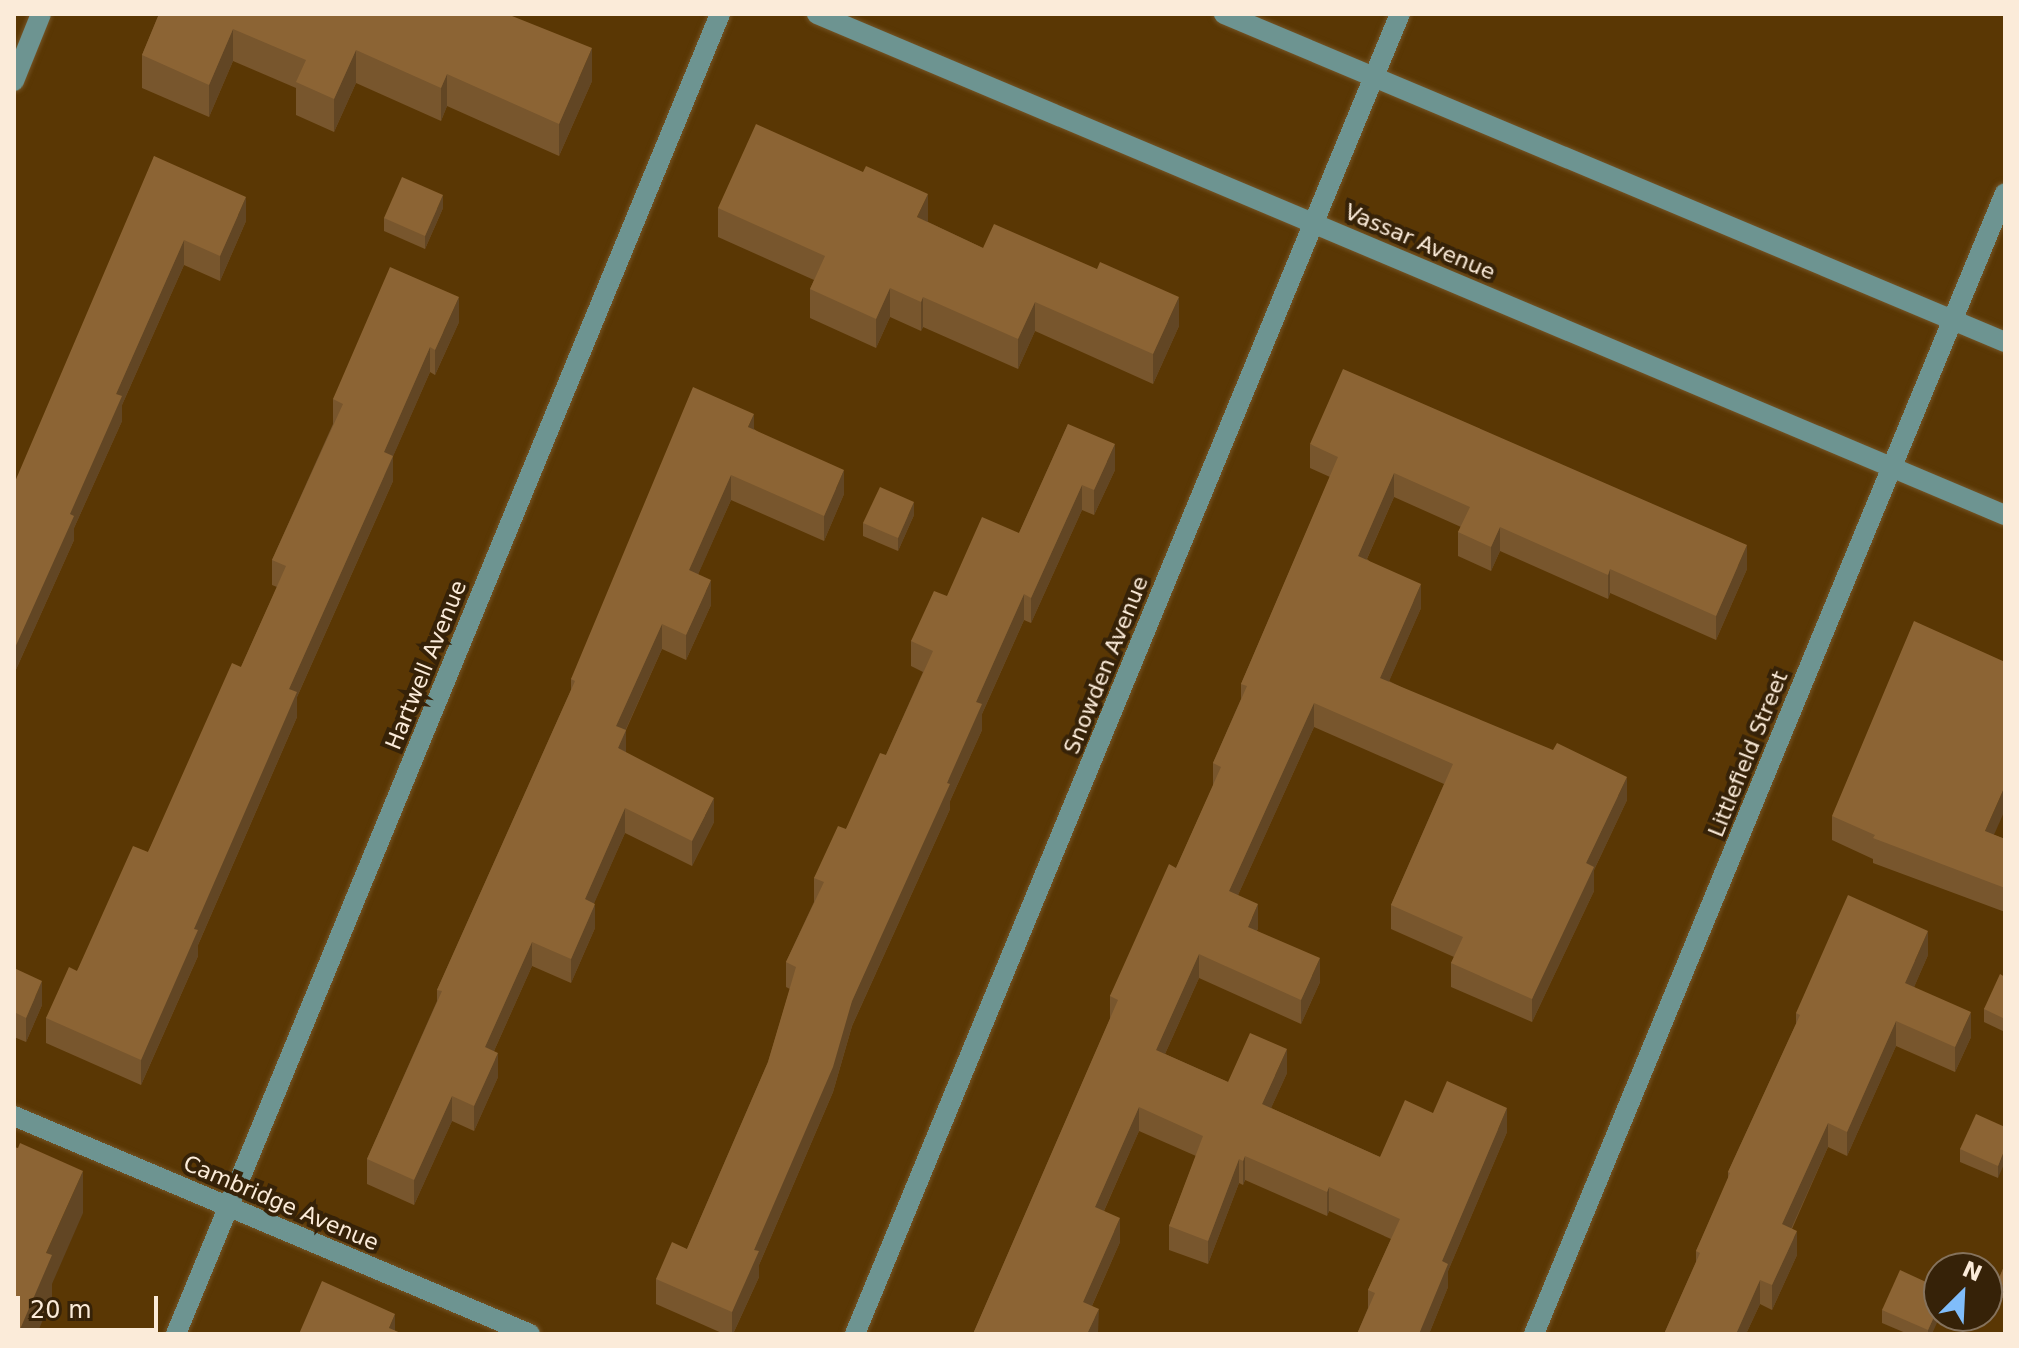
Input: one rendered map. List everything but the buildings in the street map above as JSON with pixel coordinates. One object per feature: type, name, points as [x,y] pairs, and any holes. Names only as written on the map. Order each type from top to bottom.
[{"type":"street","points":[[15,78],[41,14]]},
{"type":"street","name":"Hartwell Avenue","points":[[176,1334],[720,14]]},
{"type":"street","name":"Vassar Avenue","points":[[817,14],[2005,515]]},
{"type":"street","points":[[1224,14],[2005,342]]},
{"type":"street","name":"Snowden Avenue","points":[[855,1334],[1400,14]]},
{"type":"street","name":"Littlefield Street","points":[[1534,1334],[2005,193]]},
{"type":"street","name":"Cambridge Avenue","points":[[14,1116],[530,1334]]}]
